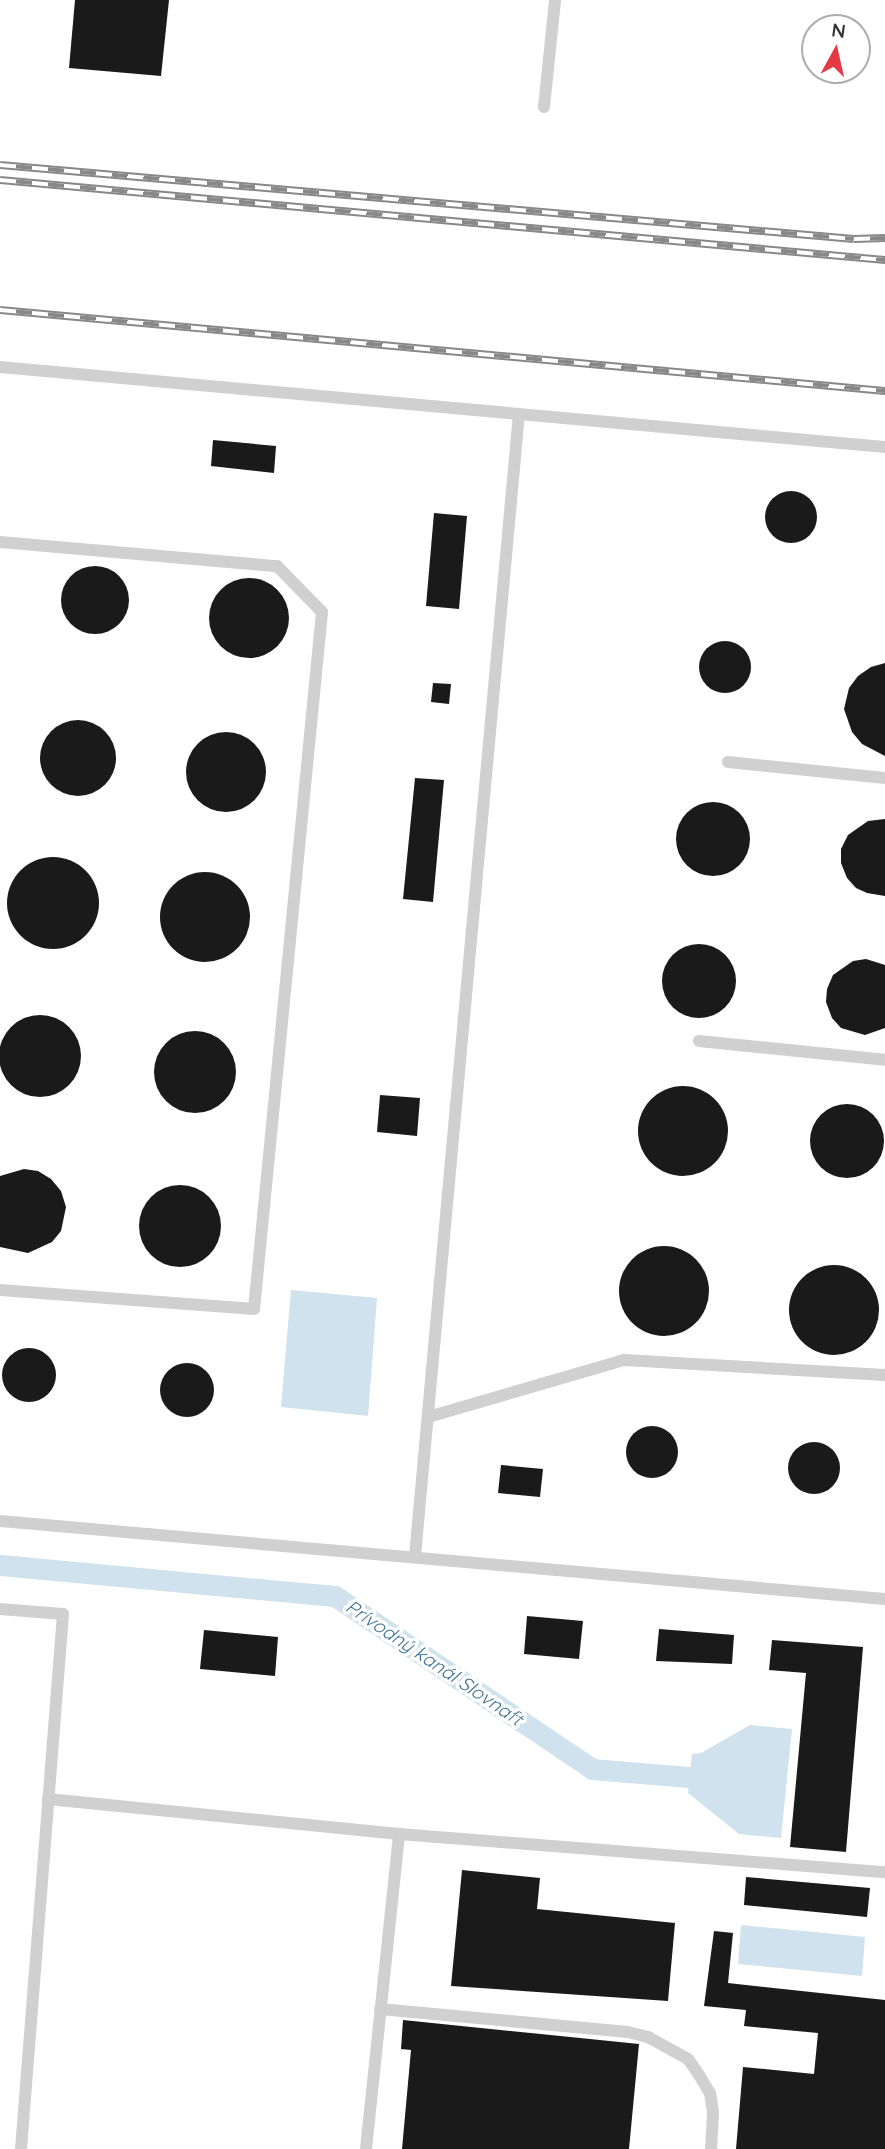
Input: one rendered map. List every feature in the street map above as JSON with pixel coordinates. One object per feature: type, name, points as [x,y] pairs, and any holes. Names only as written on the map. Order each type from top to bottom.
[{"type":"lane","points":[[544,107],[555,0]]},
{"type":"lane","points":[[0,367],[885,447]]},
{"type":"lane","points":[[415,1556],[519,414]]},
{"type":"lane","points":[[0,542],[277,566],[323,612],[254,1309],[0,1290]]},
{"type":"lane","points":[[728,762],[885,778]]},
{"type":"lane","points":[[699,1041],[885,1060]]},
{"type":"lane","points":[[428,1417],[624,1360],[885,1375]]},
{"type":"lane","points":[[0,1521],[885,1598]]},
{"type":"lane","points":[[0,1609],[63,1614],[21,2149]]},
{"type":"lane","points":[[48,1799],[399,1834],[885,1872]]},
{"type":"lane","points":[[366,2149],[399,1834]]},
{"type":"lane","points":[[380,2009],[628,2032],[648,2038],[688,2059],[710,2093],[713,2113],[711,2149]]},
{"type":"water","points":[[291,1290],[377,1298],[368,1416],[281,1407]]},
{"type":"water","points":[[750,1725],[792,1729],[781,1838],[739,1834],[688,1793],[692,1754],[701,1753]]},
{"type":"water","points":[[741,1925],[865,1937],[862,1976],[738,1964]]},
{"type":"building","points":[[75,0],[169,0],[161,76],[69,68]]},
{"type":"building","points":[[213,440],[276,446],[274,473],[211,466]]},
{"type":"building","points":[[791,491],[810,498],[817,517],[810,536],[791,543],[772,536],[765,517],[772,498]]},
{"type":"building","points":[[434,513],[467,516],[459,609],[426,606]]},
{"type":"building","points":[[88,566],[102,566],[114,571],[124,581],[129,600],[124,619],[114,629],[102,634],[88,634],[76,629],[66,619],[61,607],[61,593],[66,581],[76,571]]},
{"type":"building","points":[[249,578],[264,581],[277,590],[286,603],[289,618],[286,633],[277,646],[264,655],[249,658],[234,655],[221,646],[212,633],[209,618],[212,603],[221,590],[234,581]]},
{"type":"building","points":[[725,641],[744,648],[751,667],[744,686],[725,693],[706,686],[699,667],[706,648]]},
{"type":"building","points":[[885,663],[885,756],[862,744],[852,732],[844,709],[849,688],[858,676],[871,667]]},
{"type":"building","points":[[433,683],[451,684],[449,704],[431,702]]},
{"type":"building","points":[[71,720],[85,720],[99,726],[110,737],[114,743],[114,773],[105,785],[93,794],[71,796],[57,790],[46,779],[40,765],[40,751],[46,737],[57,726]]},
{"type":"building","points":[[226,732],[241,735],[254,744],[263,757],[266,772],[263,787],[254,800],[241,809],[226,812],[211,809],[198,800],[189,787],[186,772],[189,757],[198,744],[211,735]]},
{"type":"building","points":[[415,778],[444,780],[433,902],[403,899]]},
{"type":"building","points":[[706,802],[720,802],[734,808],[744,818],[750,839],[744,860],[734,870],[720,876],[706,876],[692,870],[682,860],[676,846],[676,832],[682,818],[692,808]]},
{"type":"building","points":[[885,819],[885,896],[856,888],[847,878],[841,863],[841,849],[848,835],[868,821]]},
{"type":"building","points":[[53,857],[70,861],[85,871],[95,886],[99,903],[95,920],[85,935],[70,945],[53,949],[36,945],[21,935],[11,920],[7,903],[11,886],[21,871],[36,861]]},
{"type":"building","points":[[205,872],[222,875],[237,885],[247,900],[250,917],[247,934],[237,949],[222,959],[205,962],[188,959],[173,949],[163,934],[160,917],[163,900],[173,885],[188,875]]},
{"type":"building","points":[[692,944],[706,944],[720,950],[730,960],[736,981],[730,1002],[720,1012],[706,1018],[692,1018],[678,1012],[668,1002],[662,988],[662,974],[668,960],[678,950]]},
{"type":"building","points":[[866,959],[885,965],[885,1028],[865,1035],[841,1028],[832,1018],[826,1002],[827,989],[833,975],[853,961]]},
{"type":"building","points":[[32,1015],[48,1015],[63,1022],[74,1033],[81,1048],[78,1072],[69,1085],[48,1097],[32,1097],[17,1090],[6,1079],[-1,1064],[-1,1048],[6,1033],[17,1022]]},
{"type":"building","points":[[187,1031],[203,1031],[218,1038],[229,1049],[236,1064],[233,1088],[224,1101],[203,1113],[187,1113],[172,1106],[161,1095],[154,1080],[154,1064],[161,1049],[172,1038]]},
{"type":"building","points":[[683,1086],[700,1089],[715,1099],[725,1114],[728,1131],[725,1148],[715,1163],[700,1173],[683,1176],[666,1173],[651,1163],[641,1148],[638,1131],[641,1114],[651,1099],[666,1089]]},
{"type":"building","points":[[380,1095],[420,1098],[417,1136],[377,1132]]},
{"type":"building","points":[[840,1104],[854,1104],[868,1110],[878,1120],[884,1141],[882,1155],[868,1172],[854,1178],[840,1178],[826,1172],[816,1162],[810,1148],[810,1134],[816,1120],[826,1110]]},
{"type":"building","points":[[24,1169],[38,1171],[51,1179],[61,1191],[66,1207],[61,1231],[52,1242],[28,1253],[0,1247],[0,1176]]},
{"type":"building","points":[[180,1185],[196,1188],[209,1197],[218,1210],[221,1226],[218,1242],[209,1255],[196,1264],[180,1267],[164,1264],[151,1255],[142,1242],[139,1226],[142,1210],[151,1197],[164,1188]]},
{"type":"building","points":[[664,1246],[681,1249],[696,1259],[706,1274],[709,1291],[706,1308],[696,1323],[681,1333],[664,1336],[647,1333],[632,1323],[622,1308],[619,1291],[622,1274],[632,1259],[647,1249]]},
{"type":"building","points":[[834,1265],[851,1268],[866,1278],[876,1293],[879,1310],[876,1327],[866,1342],[851,1352],[834,1355],[817,1352],[802,1342],[792,1327],[789,1310],[792,1293],[802,1278],[817,1268]]},
{"type":"building","points":[[29,1348],[48,1356],[56,1375],[48,1394],[29,1402],[10,1394],[2,1375],[10,1356]]},
{"type":"building","points":[[187,1363],[206,1371],[214,1390],[206,1409],[187,1417],[168,1409],[160,1390],[168,1371]]},
{"type":"building","points":[[652,1426],[671,1433],[678,1452],[671,1471],[652,1478],[633,1471],[626,1452],[633,1433]]},
{"type":"building","points":[[814,1442],[833,1449],[840,1468],[833,1487],[814,1494],[795,1487],[788,1468],[795,1449]]},
{"type":"building","points":[[501,1465],[543,1469],[540,1497],[498,1493]]},
{"type":"building","points":[[527,1616],[583,1621],[579,1659],[524,1654]]},
{"type":"building","points":[[659,1629],[734,1635],[732,1664],[656,1661]]},
{"type":"building","points":[[204,1630],[278,1637],[275,1676],[200,1669]]},
{"type":"building","points":[[772,1640],[863,1647],[846,1852],[790,1847],[806,1673],[769,1670]]},
{"type":"building","points":[[462,1870],[540,1878],[537,1909],[675,1923],[668,2001],[451,1986]]},
{"type":"building","points":[[746,1877],[870,1888],[867,1917],[744,1905]]},
{"type":"building","points":[[714,1931],[733,1933],[728,1983],[885,2000],[885,2149],[736,2149],[743,2067],[814,2074],[818,2033],[744,2026],[746,2010],[704,2006]]},
{"type":"building","points":[[403,2020],[639,2044],[629,2149],[402,2149],[411,2050],[401,2049]]},
{"type":"waterway","name":"Prívodný kanál Slovnaft","points":[[0,1565],[335,1596],[592,1769],[689,1777]]},
{"type":"railway","points":[[0,165],[854,239],[885,238]]},
{"type":"railway","points":[[0,180],[885,260]]},
{"type":"railway","points":[[0,310],[885,391]]}]
